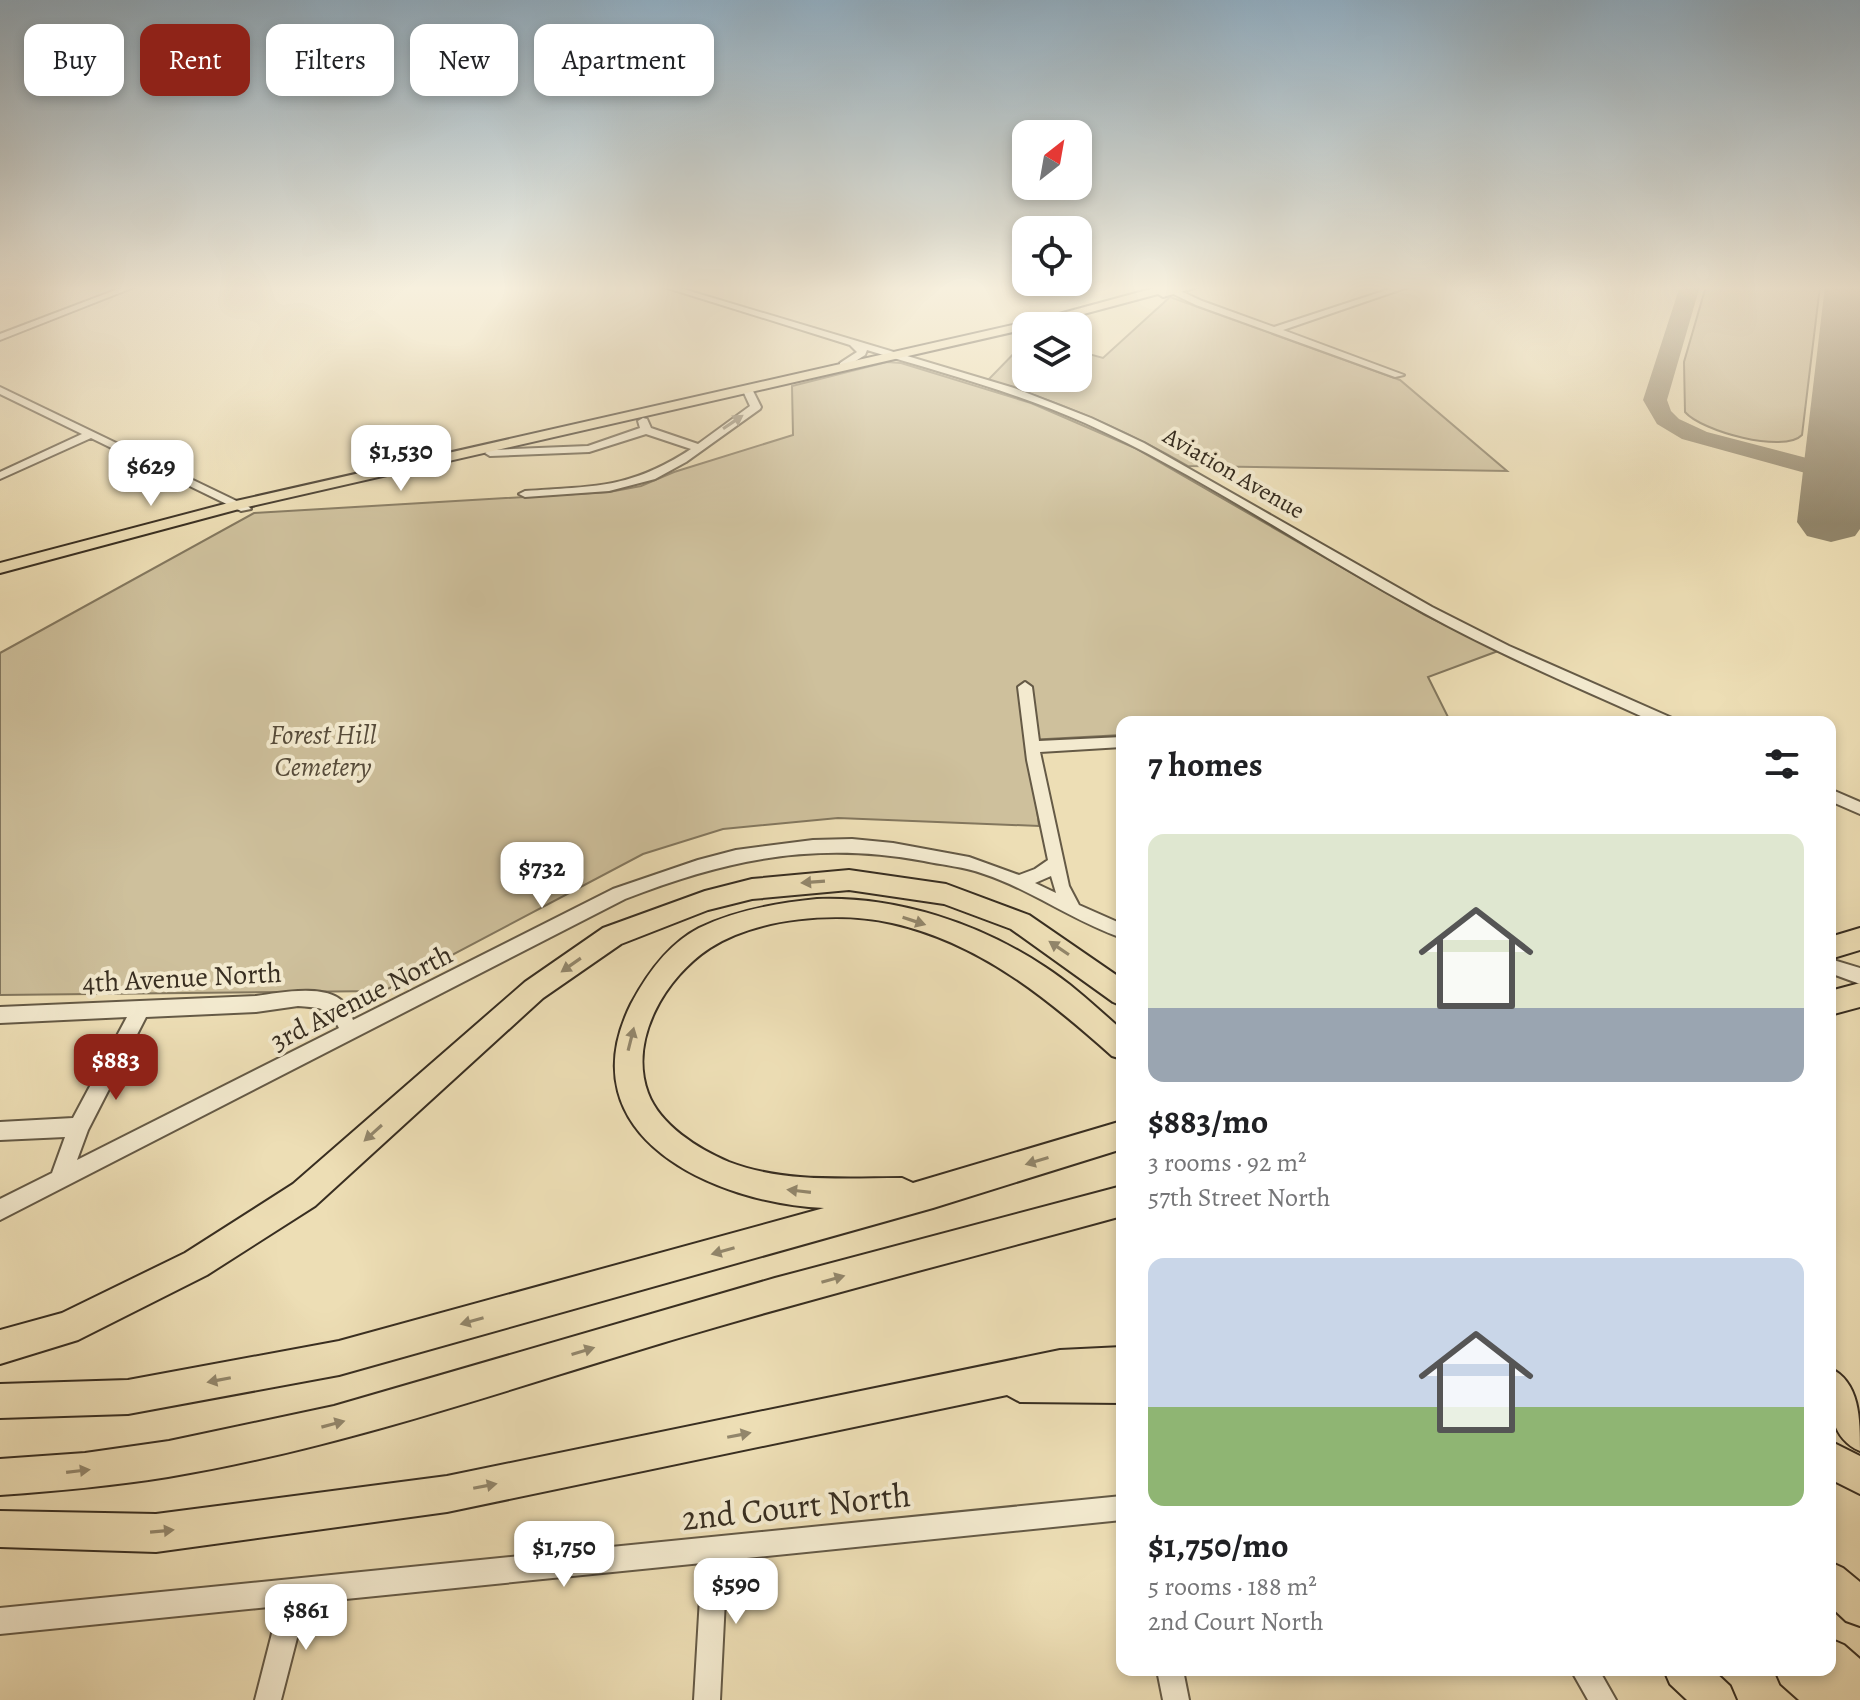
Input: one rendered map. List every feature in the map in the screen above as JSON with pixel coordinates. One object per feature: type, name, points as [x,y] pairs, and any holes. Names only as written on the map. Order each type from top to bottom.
[{"type":"highway","points":[[0,1347],[66,1328],[196,1264],[304,1195],[534,990],[612,936],[705,901],[752,889],[849,880],[946,894],[1020,922],[1116,990]]},
{"type":"highway","points":[[933,1193],[791,1191],[717,1172],[667,1143],[642,1117],[630,1090],[626,1067],[629,1039],[639,1014],[655,987],[682,953],[709,935],[745,922],[805,910],[884,911],[947,932],[1025,968],[1116,1042]]},
{"type":"highway","points":[[1836,946],[1860,939]]},
{"type":"highway","points":[[0,1401],[128,1397],[339,1358],[933,1193],[1116,1136]]},
{"type":"highway","points":[[0,1477],[42,1475],[186,1456],[301,1432],[477,1384],[662,1326],[1116,1203]]},
{"type":"highway","points":[[0,1529],[156,1533],[447,1494],[1060,1367],[1116,1364]]},
{"type":"highway","points":[[974,1385],[1116,1386]]},
{"type":"highway","points":[[1836,1395],[1860,1433]]},
{"type":"highway","points":[[1836,1462],[1860,1476]]},
{"type":"highway","points":[[1836,1586],[1860,1607]]},
{"type":"highway","points":[[1836,1664],[1860,1685]]},
{"type":"highway","points":[[1690,1676],[1716,1700]]},
{"type":"highway","points":[[1802,1676],[1830,1700]]},
{"type":"main road","points":[[0,568],[240,507],[642,420],[842,365]]},
{"type":"main road","points":[[0,577],[240,507],[642,420],[862,365]]},
{"type":"street","points":[[1372,365],[1399,375]]},
{"type":"street","name":"Aviation Avenue","points":[[931,366],[1036,399],[1140,445],[1427,610],[1504,649],[1654,716]]},
{"type":"street","points":[[0,390],[240,507]]},
{"type":"street","points":[[525,494],[599,489],[635,482],[661,472],[756,407],[749,393]]},
{"type":"street","points":[[642,420],[697,447]]},
{"type":"street","points":[[0,476],[91,434]]},
{"type":"street","points":[[1025,687],[1061,886],[1072,908]]},
{"type":"street","points":[[1034,747],[1116,742]]},
{"type":"street","points":[[1836,798],[1860,808]]},
{"type":"street","name":"3rd Avenue North","points":[[0,1210],[619,894],[680,869],[747,852],[808,845],[887,847],[986,868],[1116,928]]},
{"type":"street","points":[[1018,882],[1041,874],[1057,863]]},
{"type":"street","points":[[1836,978],[1846,997]]},
{"type":"street","name":"4th Avenue North","points":[[0,1015],[256,1004],[298,998],[324,1001],[337,1007],[350,1032]]},
{"type":"street","points":[[59,1181],[79,1127],[141,1008]]},
{"type":"street","points":[[0,1131],[79,1127]]},
{"type":"street","name":"2nd Court North","points":[[0,1621],[1116,1509]]},
{"type":"street","points":[[707,1700],[715,1549]]},
{"type":"street","points":[[268,1700],[296,1591]]},
{"type":"street","points":[[1171,1676],[1176,1700]]},
{"type":"street","points":[[1588,1676],[1603,1700]]},
{"type":"green space","name":"Forest Hill Cemetery","points":[[874,365],[909,365],[1031,403],[1135,448],[1425,615],[1498,651],[1428,677],[1448,716],[1116,716],[1116,735],[1029,740],[1039,826],[838,818],[723,829],[643,854],[384,991],[0,995],[0,653],[254,513],[609,492],[641,486],[674,472],[793,435],[792,386]]},
{"type":"green space","points":[[1002,365],[1012,365],[1012,388],[988,380]]},
{"type":"green space","points":[[1092,365],[1359,365],[1400,380],[1507,471],[1188,466],[1091,417],[1025,392],[1092,392]]},
{"type":"green space","points":[[1684,365],[1810,365],[1802,435],[1792,440],[1778,442],[1743,438],[1708,426],[1685,412]]},
{"type":"taxiway","points":[[1666,365],[1655,400],[1661,414],[1677,428],[1698,437],[1860,480]]},
{"type":"runway","points":[[1831,522],[1844,365]]}]
